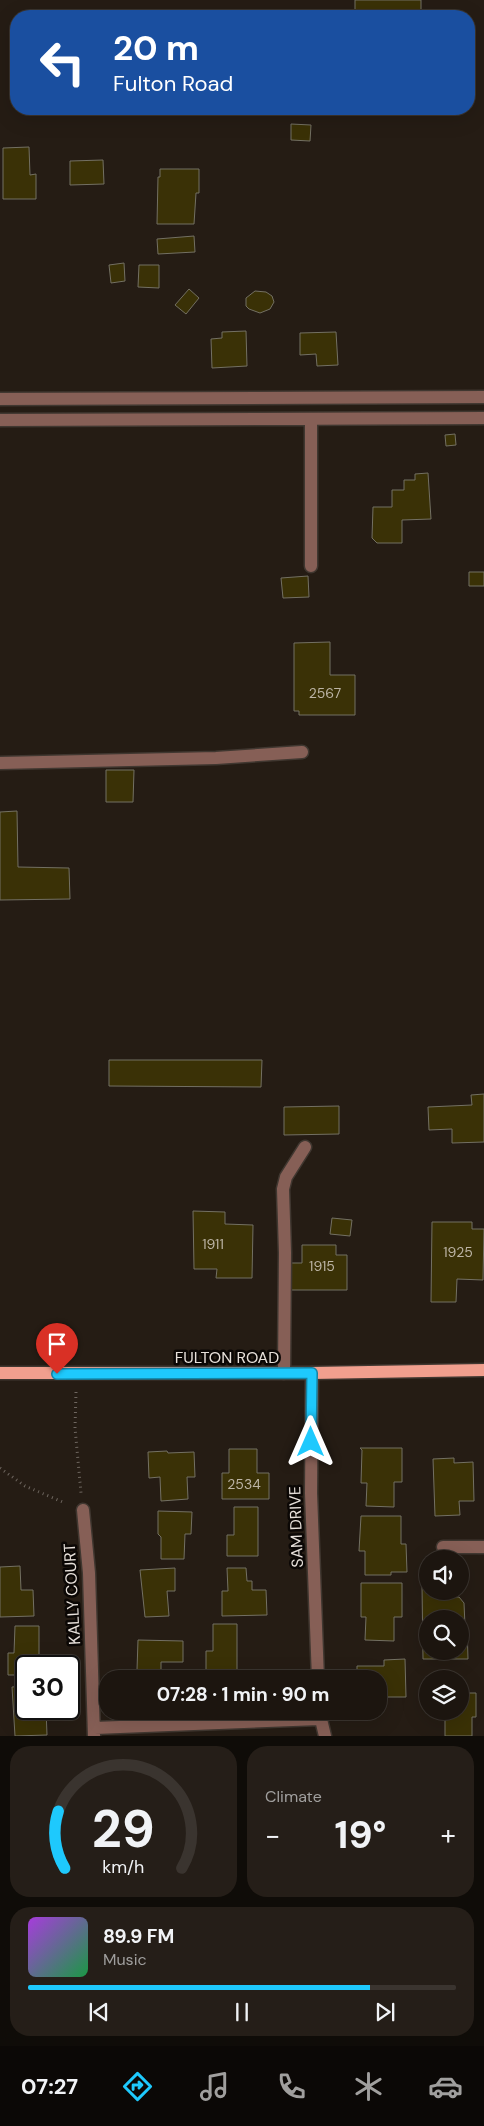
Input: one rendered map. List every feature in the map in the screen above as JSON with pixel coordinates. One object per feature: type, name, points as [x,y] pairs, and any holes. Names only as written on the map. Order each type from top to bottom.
[{"type":"main road","name":"FULTON ROAD","points":[[0,1373],[312,1373],[484,1370]]},
{"type":"street","points":[[0,399],[484,397]]},
{"type":"street","points":[[0,420],[484,418]]},
{"type":"street","points":[[310,420],[310,566]]},
{"type":"street","points":[[0,764],[216,758],[302,752]]},
{"type":"street","points":[[284,1373],[285,1253],[283,1189],[286,1177],[305,1148]]},
{"type":"street","name":"SAM DRIVE","points":[[312,1373],[311,1494],[318,1670]]},
{"type":"street","name":"KALLY COURT","points":[[83,1510],[89,1573],[94,1732]]},
{"type":"street","points":[[443,1547],[484,1547]]},
{"type":"street","points":[[94,1732],[253,1720]]},
{"type":"street","points":[[320,1720],[324,1736]]},
{"type":"path","points":[[0,1468],[25,1486],[83,1510],[75,1428],[76,1374]]},
{"type":"building","points":[[355,0],[421,0],[421,10],[355,10]]},
{"type":"building","points":[[291,124],[311,125],[310,141],[291,140]]},
{"type":"building","points":[[29,147],[30,175],[36,174],[36,199],[3,199],[3,148]]},
{"type":"building","points":[[103,160],[104,184],[70,185],[70,161]]},
{"type":"building","points":[[160,169],[199,169],[199,193],[196,193],[194,224],[157,224],[158,177],[160,177]]},
{"type":"building","points":[[194,236],[195,252],[158,254],[157,239]]},
{"type":"building","points":[[124,263],[125,281],[111,283],[109,265]]},
{"type":"building","points":[[139,265],[159,265],[159,288],[138,287]]},
{"type":"building","points":[[189,289],[199,298],[186,314],[175,305]]},
{"type":"building","points":[[255,291],[266,292],[272,296],[274,302],[270,309],[260,313],[246,306],[246,298]]},
{"type":"building","points":[[246,331],[247,366],[212,368],[211,339],[222,338],[222,332]]},
{"type":"building","points":[[336,332],[338,365],[317,366],[316,354],[300,355],[300,333]]},
{"type":"building","points":[[455,434],[456,445],[446,446],[445,435]]},
{"type":"building","points":[[428,473],[431,519],[402,520],[402,543],[377,543],[372,538],[373,507],[392,507],[392,490],[404,490],[404,480],[415,480],[415,474]]},
{"type":"building","points":[[469,572],[484,572],[484,586],[469,586]]},
{"type":"building","points":[[308,576],[309,597],[283,598],[281,578]]},
{"type":"building","points":[[330,642],[330,675],[355,675],[355,715],[299,715],[299,711],[294,711],[294,643]]},
{"type":"building","points":[[106,770],[134,770],[133,802],[106,802]]},
{"type":"building","points":[[17,811],[18,867],[69,868],[70,899],[0,900],[0,812]]},
{"type":"building","points":[[109,1060],[262,1060],[261,1087],[109,1086]]},
{"type":"building","points":[[484,1094],[484,1142],[452,1143],[452,1129],[429,1130],[428,1107],[472,1105],[471,1095]]},
{"type":"building","points":[[339,1106],[339,1134],[284,1135],[284,1107]]},
{"type":"building","points":[[193,1211],[225,1212],[225,1224],[253,1225],[252,1278],[216,1278],[217,1269],[194,1269]]},
{"type":"building","points":[[332,1218],[352,1220],[350,1236],[330,1234]]},
{"type":"building","points":[[432,1222],[472,1222],[472,1229],[484,1229],[483,1280],[457,1279],[456,1302],[431,1302]]},
{"type":"building","points":[[302,1245],[336,1245],[336,1255],[347,1255],[347,1290],[291,1290],[291,1263],[302,1263]]},
{"type":"building","points":[[360,1448],[402,1448],[402,1482],[394,1482],[394,1507],[366,1506],[367,1483],[361,1483],[362,1450]]},
{"type":"building","points":[[229,1449],[257,1449],[257,1473],[269,1473],[269,1499],[222,1499],[222,1473],[229,1473]]},
{"type":"building","points":[[167,1451],[168,1453],[194,1452],[195,1477],[187,1477],[188,1499],[161,1501],[160,1477],[149,1478],[148,1452]]},
{"type":"building","points":[[454,1458],[454,1463],[473,1462],[474,1501],[459,1501],[460,1515],[435,1516],[433,1459]]},
{"type":"building","points":[[234,1507],[258,1507],[258,1556],[227,1556],[227,1535],[234,1535]]},
{"type":"building","points":[[158,1511],[192,1512],[191,1534],[185,1534],[184,1559],[161,1559]]},
{"type":"building","points":[[361,1516],[401,1516],[401,1544],[406,1544],[407,1572],[391,1572],[391,1575],[365,1575],[365,1551],[359,1551]]},
{"type":"building","points":[[20,1566],[21,1590],[33,1590],[34,1616],[0,1617],[0,1567]]},
{"type":"building","points":[[175,1568],[175,1591],[167,1591],[169,1616],[145,1617],[140,1570]]},
{"type":"building","points":[[227,1568],[246,1568],[247,1581],[252,1581],[252,1590],[266,1590],[267,1615],[222,1616],[222,1591],[228,1591]]},
{"type":"building","points":[[361,1583],[402,1583],[402,1617],[394,1617],[394,1641],[365,1640],[366,1617],[361,1617]]},
{"type":"building","points":[[422,1600],[462,1600],[464,1603],[464,1610],[422,1610]]},
{"type":"building","points":[[213,1624],[237,1624],[237,1670],[206,1670],[206,1651],[213,1651]]},
{"type":"building","points":[[15,1626],[39,1626],[39,1655],[15,1655],[15,1675],[8,1675],[8,1653],[14,1653]]},
{"type":"building","points":[[138,1640],[183,1641],[183,1662],[161,1662],[161,1670],[137,1670]]},
{"type":"building","points":[[405,1659],[406,1697],[387,1697],[387,1670],[357,1670],[357,1666],[384,1666],[384,1660]]},
{"type":"building","points":[[12,1687],[15,1687],[15,1720],[46,1720],[47,1735],[15,1736]]},
{"type":"building","points":[[469,1693],[476,1693],[476,1717],[472,1717],[472,1736],[445,1736],[445,1720],[469,1720]]},
{"type":"route","points":[[57,1374],[312,1373],[311,1442]]}]
